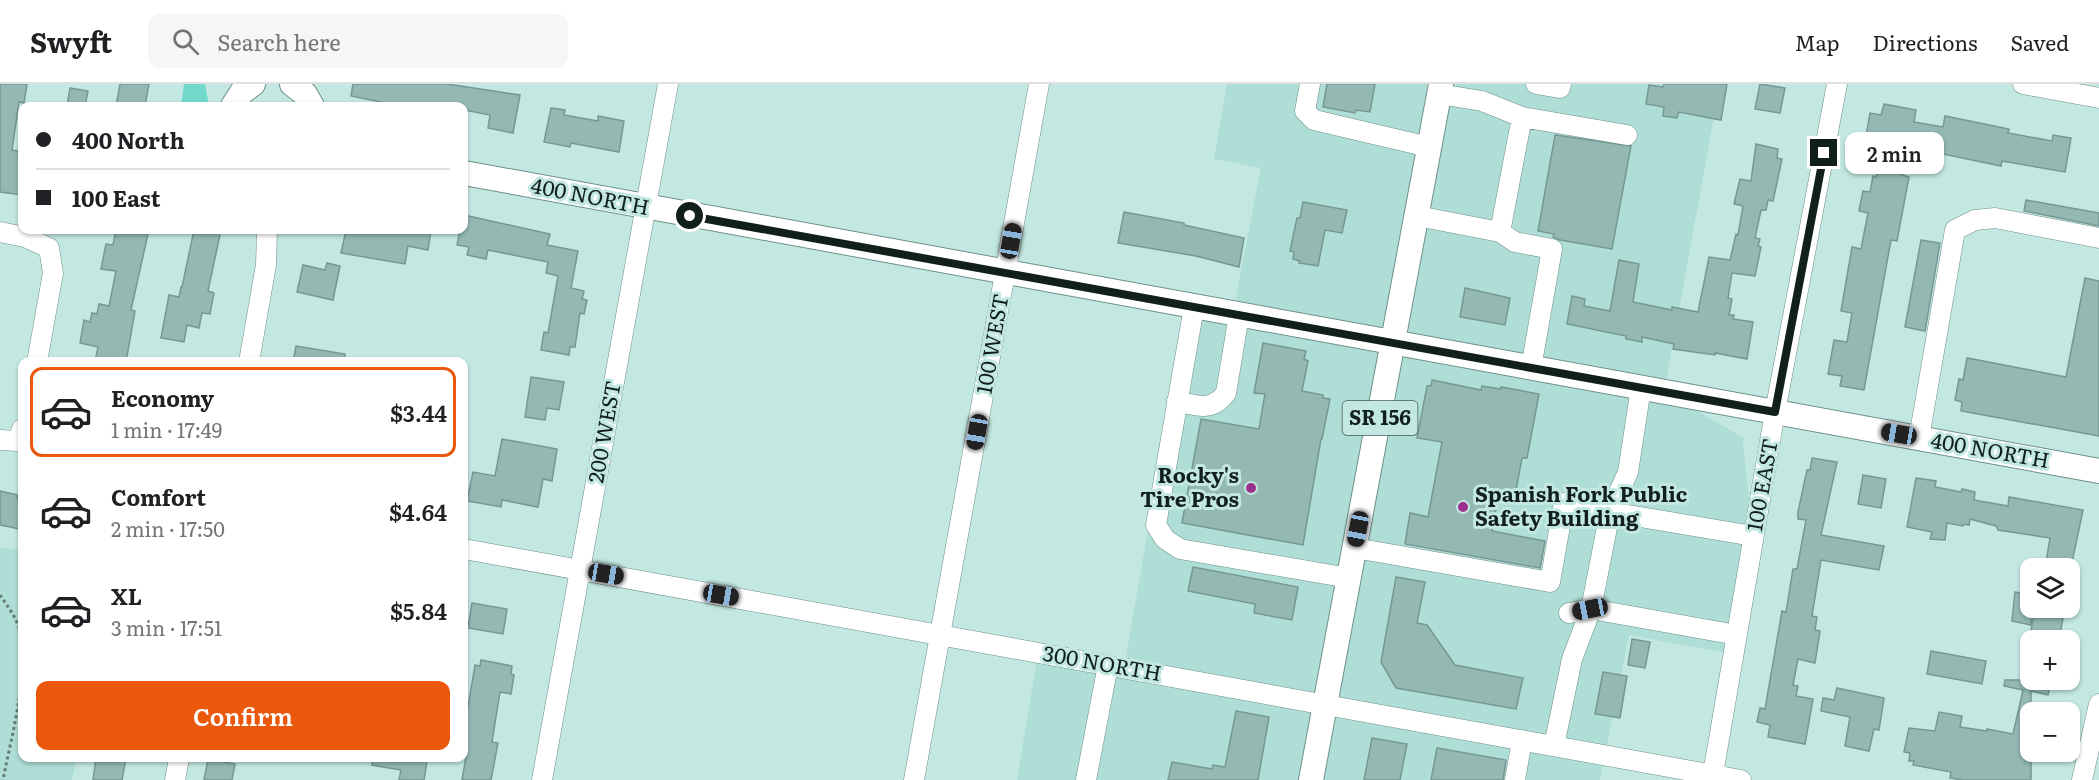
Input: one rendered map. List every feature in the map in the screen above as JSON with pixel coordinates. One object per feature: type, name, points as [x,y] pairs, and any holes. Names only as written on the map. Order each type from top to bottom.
[{"type":"main road","points":[[224,84],[231,102]]},
{"type":"main road","points":[[235,102],[242,92],[253,84]]},
{"type":"main road","points":[[292,84],[310,98]]},
{"type":"main road","name":"SR 156","points":[[1311,780],[1440,89]]},
{"type":"main road","name":"400 NORTH","points":[[468,174],[645,208],[2099,471]]},
{"type":"street","name":"200 WEST","points":[[542,780],[668,84]]},
{"type":"street","name":"100 WEST","points":[[914,780],[1039,84]]},
{"type":"street","points":[[1310,84],[1305,111],[1314,120],[1430,147]]},
{"type":"street","points":[[1536,84],[1560,88],[1561,84]]},
{"type":"street","name":"100 EAST","points":[[1713,777],[1775,412],[1837,84]]},
{"type":"street","points":[[2023,84],[2099,98]]},
{"type":"street","points":[[1440,89],[1482,101],[1522,117],[1627,135]]},
{"type":"street","points":[[1500,232],[1522,117]]},
{"type":"street","points":[[1417,216],[1500,232],[1515,242],[1552,249],[1530,368]]},
{"type":"street","points":[[1919,438],[1955,230],[1975,220],[1995,218],[2099,238]]},
{"type":"street","points":[[0,232],[25,237],[49,248],[53,273],[38,357]]},
{"type":"street","points":[[250,357],[266,265],[267,234]]},
{"type":"street","points":[[1194,307],[1156,525],[1165,540],[1180,549],[1349,578]]},
{"type":"street","points":[[1177,401],[1204,407],[1219,402],[1226,393],[1239,315]]},
{"type":"street","points":[[1554,746],[1572,659],[1590,609],[1610,512],[1628,472],[1641,388]]},
{"type":"street","points":[[1354,548],[1550,582],[1564,503],[1754,536]]},
{"type":"street","name":"300 NORTH","points":[[468,550],[1522,740],[1713,777],[1741,780]]},
{"type":"street","points":[[1569,613],[1590,609],[1737,634]]},
{"type":"street","points":[[1086,780],[1108,665]]},
{"type":"street","points":[[2082,780],[2099,704]]},
{"type":"street","points":[[1515,780],[1522,740]]},
{"type":"street","points":[[175,780],[178,762]]},
{"type":"path","points":[[0,595],[18,626]]},
{"type":"path","points":[[3,780],[18,699]]},
{"type":"shaded area","points":[[184,84],[205,84],[208,102],[182,102]]},
{"type":"shaded area","points":[[1227,84],[1720,84],[1664,392],[1744,438],[1753,536],[1734,654],[1629,635],[1600,780],[1017,780],[1038,652],[1124,668],[1187,306],[1243,315],[1236,297],[1261,168],[1214,159]]},
{"type":"shaded area","points":[[0,547],[18,550],[18,762],[76,762],[72,780],[0,780]]},
{"type":"building","points":[[0,84],[27,84],[24,102],[18,102],[12,150],[18,151],[18,194],[0,192]]},
{"type":"building","points":[[120,84],[149,84],[146,102],[117,102]]},
{"type":"building","points":[[353,84],[447,84],[520,95],[513,133],[488,128],[490,115],[468,111],[468,102],[380,102],[351,96]]},
{"type":"building","points":[[1327,84],[1375,84],[1370,112],[1356,110],[1355,113],[1323,107]]},
{"type":"building","points":[[1664,84],[1727,84],[1721,120],[1679,112],[1677,118],[1663,116],[1664,107],[1646,104],[1649,85],[1663,87]]},
{"type":"building","points":[[1760,84],[1785,88],[1780,113],[1755,109]]},
{"type":"building","points":[[70,88],[88,91],[86,102],[68,102]]},
{"type":"building","points":[[1884,104],[1916,110],[1914,122],[1943,127],[1945,116],[2009,129],[2008,133],[2052,141],[2053,135],[2071,138],[2065,172],[2002,161],[2001,166],[1938,153],[1938,149],[1907,144],[1902,175],[1909,177],[1897,241],[1891,240],[1864,390],[1840,386],[1842,376],[1828,374],[1834,340],[1847,342],[1852,313],[1841,311],[1852,247],[1861,249],[1868,213],[1859,211],[1863,191],[1870,192],[1883,147],[1875,146],[1876,138],[1866,136],[1870,113],[1881,115]]},
{"type":"building","points":[[551,108],[565,110],[564,115],[598,121],[598,116],[624,121],[619,152],[571,143],[570,147],[544,142]]},
{"type":"building","points":[[1555,135],[1631,146],[1612,249],[1560,240],[1553,237],[1554,234],[1538,231]]},
{"type":"building","points":[[1756,144],[1778,149],[1777,158],[1782,159],[1773,201],[1768,200],[1766,210],[1761,210],[1755,238],[1760,239],[1758,246],[1761,247],[1755,276],[1732,273],[1728,298],[1732,299],[1729,315],[1734,315],[1733,319],[1753,322],[1747,359],[1673,349],[1674,344],[1642,337],[1642,342],[1626,339],[1626,336],[1567,324],[1572,296],[1585,299],[1584,306],[1610,311],[1619,260],[1639,264],[1633,302],[1672,310],[1672,307],[1698,312],[1709,257],[1730,260],[1736,234],[1738,235],[1743,206],[1734,204],[1740,179],[1751,181]]},
{"type":"building","points":[[2026,200],[2099,213],[2099,226],[2024,211]]},
{"type":"building","points":[[1303,202],[1347,210],[1342,233],[1325,230],[1318,266],[1299,263],[1300,261],[1293,259],[1294,252],[1290,251]]},
{"type":"building","points":[[1124,212],[1184,223],[1184,225],[1244,238],[1239,267],[1196,256],[1118,243]]},
{"type":"building","points":[[468,216],[550,234],[547,245],[578,251],[571,288],[584,291],[582,299],[587,300],[584,314],[580,313],[575,347],[570,347],[569,355],[541,350],[544,332],[548,333],[558,276],[546,273],[548,262],[488,250],[486,259],[467,255],[469,247],[457,245],[459,234],[468,234]]},
{"type":"building","points":[[115,234],[148,234],[131,310],[135,311],[127,357],[96,357],[98,347],[80,343],[84,320],[90,322],[92,313],[97,314],[99,304],[109,306],[116,271],[101,269],[106,244],[113,245]]},
{"type":"building","points":[[193,234],[220,234],[208,291],[214,293],[210,314],[202,313],[199,328],[187,325],[184,342],[161,338],[169,295],[179,297]]},
{"type":"building","points":[[345,234],[430,234],[428,250],[408,246],[405,264],[341,253]]},
{"type":"building","points":[[1921,240],[1940,243],[1925,331],[1905,327]]},
{"type":"building","points":[[327,263],[340,266],[333,300],[297,292],[303,265],[325,270]]},
{"type":"building","points":[[2085,278],[2099,281],[2099,436],[1961,411],[1962,402],[1955,400],[1959,379],[1963,380],[1967,358],[2066,377]]},
{"type":"building","points":[[1465,288],[1510,298],[1505,325],[1460,317]]},
{"type":"building","name":"Rocky's Tire Pros","points":[[1263,343],[1306,351],[1304,359],[1308,361],[1302,391],[1323,395],[1323,398],[1330,399],[1303,545],[1182,523],[1201,419],[1259,429],[1265,394],[1254,393]]},
{"type":"building","points":[[296,346],[345,354],[345,357],[294,357]]},
{"type":"building","points":[[531,377],[564,382],[559,410],[547,408],[545,420],[525,417]]},
{"type":"building","points":[[1432,380],[1481,390],[1482,386],[1501,389],[1501,387],[1539,394],[1527,458],[1522,458],[1514,501],[1498,498],[1492,531],[1545,541],[1540,568],[1405,544],[1410,513],[1428,517],[1442,442],[1417,438],[1427,386],[1431,386]]},
{"type":"building","points":[[502,439],[557,449],[552,481],[543,479],[538,507],[502,500],[501,507],[468,501],[473,472],[495,476]]},
{"type":"building","points":[[1812,458],[1837,462],[1821,535],[1884,546],[1879,570],[1821,560],[1812,616],[1817,617],[1815,630],[1820,631],[1815,663],[1798,659],[1793,685],[1798,686],[1796,696],[1813,699],[1805,744],[1768,737],[1770,725],[1757,722],[1760,708],[1765,709],[1782,611],[1786,612],[1793,569],[1797,569],[1806,520],[1798,519],[1798,512],[1807,470],[1810,470]]},
{"type":"building","points":[[1863,475],[1886,479],[1881,508],[1858,504]]},
{"type":"building","points":[[1916,478],[1936,481],[1935,487],[1975,492],[1974,500],[2008,506],[2009,497],[2083,510],[2073,558],[2047,558],[2050,538],[1998,530],[1996,526],[1970,519],[1969,525],[1947,523],[1945,540],[1930,539],[1932,532],[1907,527]]},
{"type":"building","points":[[0,491],[18,495],[18,529],[0,525]]},
{"type":"building","points":[[1193,567],[1298,587],[1292,620],[1254,613],[1255,604],[1188,591]]},
{"type":"building","points":[[1396,577],[1425,582],[1417,623],[1427,625],[1455,665],[1523,678],[1516,709],[1396,688],[1381,662]]},
{"type":"building","points":[[2015,592],[2020,593],[2020,618],[2031,618],[2031,625],[2012,621]]},
{"type":"building","points":[[472,603],[507,609],[503,634],[468,628]]},
{"type":"building","points":[[2033,618],[2063,618],[2061,630],[2031,630]]},
{"type":"building","points":[[1632,639],[1650,642],[1645,668],[1628,665]]},
{"type":"building","points":[[1931,651],[1986,661],[1982,684],[1927,674]]},
{"type":"building","points":[[481,660],[512,666],[511,674],[514,675],[511,694],[500,692],[492,742],[498,743],[491,780],[462,780],[465,762],[468,762],[468,707],[475,665],[480,666]]},
{"type":"building","points":[[1603,672],[1627,676],[1620,718],[1595,714]]},
{"type":"building","points":[[2005,680],[2020,680],[2020,689],[2004,686]]},
{"type":"building","points":[[1837,688],[1884,698],[1879,730],[1874,729],[1869,751],[1845,746],[1850,717],[1821,711],[1823,698],[1834,700]]},
{"type":"building","points":[[2023,690],[2049,690],[2048,695],[2031,691],[2031,702],[2020,702]]},
{"type":"building","points":[[2020,703],[2020,762],[2031,762],[2031,780],[1950,778],[1951,772],[1913,765],[1914,761],[1909,761],[1910,753],[1904,752],[1909,728],[1935,731],[1939,712],[1962,716],[1960,727],[2013,734]]},
{"type":"building","points":[[1236,711],[1269,717],[1258,780],[1168,780],[1172,762],[1212,769],[1213,765],[1225,767]]},
{"type":"building","points":[[1372,738],[1407,744],[1400,780],[1364,780]]},
{"type":"building","points":[[1437,748],[1506,760],[1503,780],[1431,780]]},
{"type":"building","points":[[95,762],[125,762],[122,780],[93,780]]},
{"type":"building","points":[[207,762],[235,764],[232,780],[204,780]]},
{"type":"building","points":[[372,762],[427,762],[424,780],[399,780],[401,770],[372,765]]},
{"type":"place","name":"Rocky's Tire Pros","points":[[1251,488]]},
{"type":"place","name":"Spanish Fork Public Safety Building","points":[[1463,507]]},
{"type":"route","points":[[690,216],[1775,412],[1824,153]]}]
